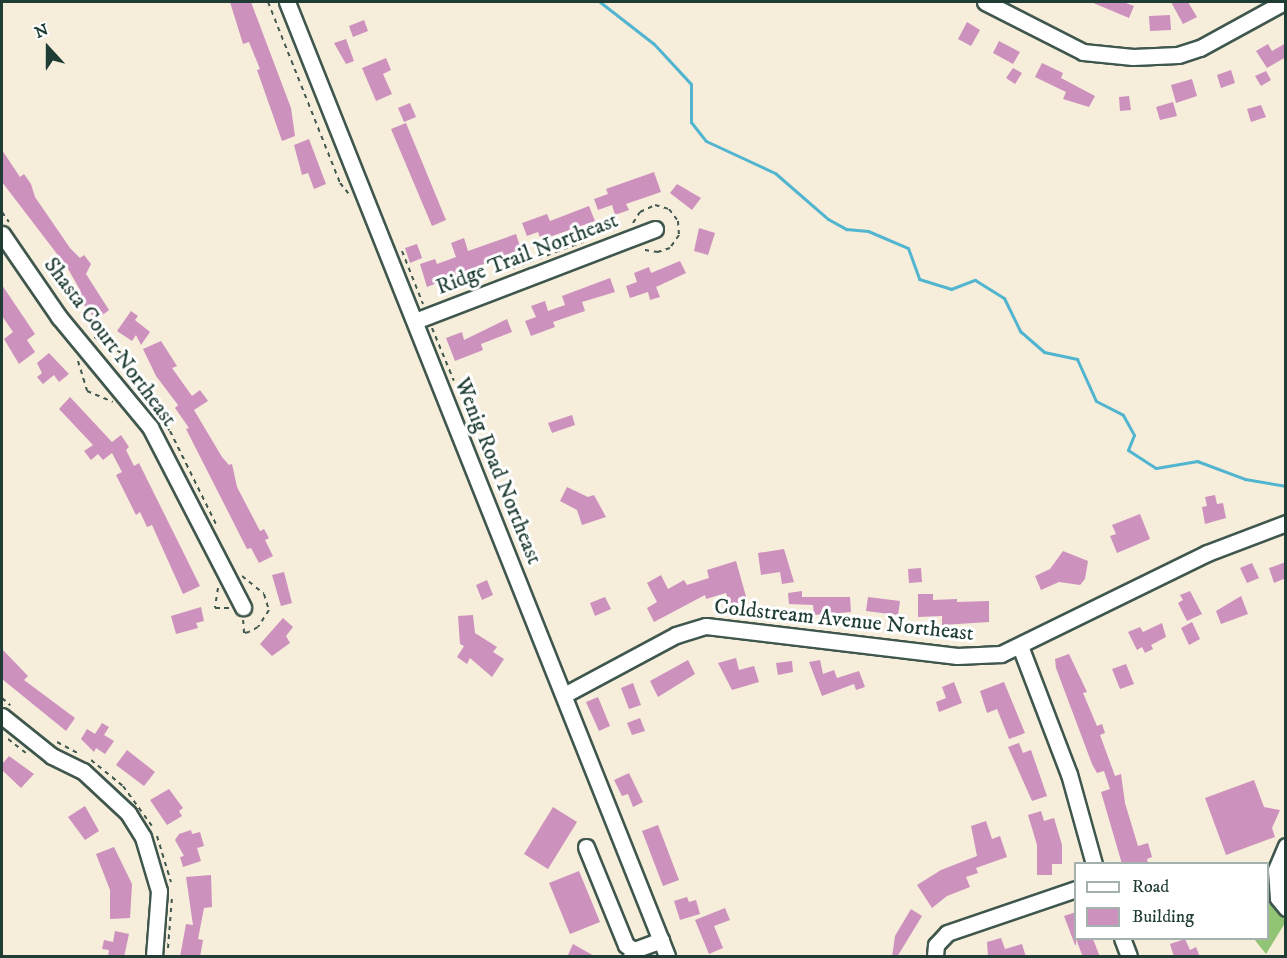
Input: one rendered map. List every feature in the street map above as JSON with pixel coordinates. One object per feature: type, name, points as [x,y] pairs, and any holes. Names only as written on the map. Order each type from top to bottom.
[{"type":"street","name":"Wenig Road Northeast","points":[[287,2],[667,957]]},
{"type":"street","points":[[985,2],[1083,52],[1133,57],[1178,55],[1200,48],[1284,2]]},
{"type":"street","name":"Ridge Trail Northeast","points":[[415,321],[655,229]]},
{"type":"street","name":"Shasta Court Northeast","points":[[2,234],[59,317],[150,427],[243,607]]},
{"type":"street","name":"Coldstream Avenue Northeast","points":[[564,695],[676,635],[706,626],[978,658],[1020,646],[1207,553],[1286,523]]},
{"type":"street","points":[[1020,646],[1069,774],[1093,862]]},
{"type":"street","points":[[2,716],[51,756],[83,771],[128,813],[143,837],[159,891],[154,957]]},
{"type":"street","points":[[586,847],[626,945],[632,954],[661,940]]},
{"type":"street","points":[[1284,856],[1276,870],[1278,898],[1286,908]]},
{"type":"street","points":[[935,957],[936,945],[947,933],[1074,890]]},
{"type":"street","points":[[1122,940],[1129,957]]},
{"type":"path","points":[[268,2],[340,183],[352,200]]},
{"type":"path","points":[[402,251],[425,308]]},
{"type":"path","points":[[432,328],[454,381]]},
{"type":"path","points":[[76,356],[87,391],[120,406]]},
{"type":"path","points":[[215,608],[218,586]]},
{"type":"path","points":[[2,733],[32,757]]},
{"type":"green space","points":[[1269,868],[1285,923],[1266,954],[1255,940],[1269,940]]},
{"type":"building","points":[[230,2],[251,2],[291,108],[295,136],[282,141],[257,70],[260,69],[249,42],[243,44]]},
{"type":"building","points":[[1091,2],[1123,2],[1134,6],[1129,18]]},
{"type":"building","points":[[1171,2],[1188,2],[1197,17],[1183,24]]},
{"type":"building","points":[[1170,15],[1171,30],[1150,31],[1149,16]]},
{"type":"building","points":[[364,20],[368,31],[353,37],[349,26]]},
{"type":"building","points":[[967,22],[980,30],[971,46],[958,39]]},
{"type":"building","points":[[346,39],[354,61],[346,64],[334,43]]},
{"type":"building","points":[[999,41],[1020,52],[1013,64],[993,53]]},
{"type":"building","points":[[1286,43],[1286,57],[1267,68],[1256,51],[1268,44],[1272,51]]},
{"type":"building","points":[[386,58],[391,70],[383,74],[392,94],[376,101],[362,68]]},
{"type":"building","points":[[1042,63],[1063,73],[1061,78],[1095,96],[1089,107],[1063,99],[1066,92],[1035,77]]},
{"type":"building","points":[[1013,68],[1022,73],[1015,84],[1006,78]]},
{"type":"building","points":[[1231,70],[1235,83],[1221,88],[1217,75]]},
{"type":"building","points":[[1266,71],[1271,80],[1261,86],[1255,76]]},
{"type":"building","points":[[1192,79],[1197,96],[1176,103],[1171,85]]},
{"type":"building","points":[[1129,96],[1131,110],[1120,111],[1119,97]]},
{"type":"building","points":[[1173,102],[1177,116],[1160,120],[1156,107]]},
{"type":"building","points":[[410,103],[416,117],[404,122],[398,108]]},
{"type":"building","points":[[1261,105],[1266,117],[1251,122],[1247,109]]},
{"type":"building","points":[[406,123],[446,220],[432,226],[391,129]]},
{"type":"building","points":[[309,139],[326,184],[314,189],[308,173],[302,175],[294,145]]},
{"type":"building","points":[[2,150],[20,177],[24,174],[31,184],[35,197],[70,248],[80,258],[84,255],[91,264],[86,274],[109,310],[96,320],[75,294],[80,290],[67,267],[2,182]]},
{"type":"building","points":[[654,172],[661,192],[626,204],[629,210],[615,215],[612,205],[598,210],[594,199],[608,194],[606,189]]},
{"type":"building","points":[[677,184],[701,198],[692,210],[670,193]]},
{"type":"building","points":[[589,206],[595,221],[541,240],[538,232],[527,236],[522,223],[547,214],[550,221]]},
{"type":"building","points":[[699,228],[715,233],[708,255],[694,251]]},
{"type":"building","points":[[516,234],[521,249],[427,287],[420,264],[435,259],[437,264],[456,257],[451,243],[464,238],[468,251]]},
{"type":"building","points":[[417,244],[422,258],[410,263],[405,248]]},
{"type":"building","points":[[680,261],[686,273],[656,287],[660,297],[650,300],[648,292],[630,298],[626,286],[637,282],[634,273],[649,267],[651,273]]},
{"type":"building","points":[[610,278],[615,292],[582,302],[585,311],[553,322],[555,327],[531,336],[525,321],[536,317],[531,306],[545,301],[548,311],[565,305],[562,296]]},
{"type":"building","points":[[2,285],[35,334],[27,340],[35,352],[19,364],[4,339],[13,332],[2,316]]},
{"type":"building","points":[[131,311],[138,316],[135,320],[150,332],[141,345],[136,335],[132,341],[117,331]]},
{"type":"building","points":[[507,319],[512,332],[481,344],[483,350],[455,361],[446,338],[462,332],[464,340]]},
{"type":"building","points":[[161,341],[177,366],[172,368],[192,396],[200,390],[208,401],[194,410],[222,457],[229,465],[232,464],[237,487],[260,531],[264,529],[269,538],[265,540],[273,556],[259,563],[251,548],[247,549],[186,429],[189,428],[175,408],[178,405],[156,376],[143,349]]},
{"type":"building","points":[[49,353],[69,374],[59,382],[54,375],[43,384],[37,377],[42,373],[37,363]]},
{"type":"building","points":[[70,397],[112,442],[121,435],[129,447],[126,450],[134,466],[139,463],[200,586],[183,594],[152,525],[147,527],[140,512],[136,515],[116,475],[122,472],[112,453],[103,460],[98,454],[91,460],[84,451],[93,445],[59,409]]},
{"type":"building","points":[[572,415],[575,425],[552,433],[548,423]]},
{"type":"building","points":[[567,487],[588,497],[594,495],[606,517],[582,525],[577,510],[560,501]]},
{"type":"building","points":[[1215,495],[1217,504],[1223,503],[1226,518],[1205,524],[1202,507],[1207,506],[1205,497]]},
{"type":"building","points":[[1140,514],[1150,539],[1117,553],[1110,536],[1116,534],[1112,525]]},
{"type":"building","points":[[784,549],[794,582],[782,584],[780,572],[761,575],[758,553]]},
{"type":"building","points":[[1063,551],[1088,561],[1085,579],[1080,585],[1059,582],[1041,590],[1035,576],[1050,569]]},
{"type":"building","points":[[736,561],[747,600],[730,605],[726,593],[706,599],[705,595],[654,622],[647,608],[657,602],[647,583],[661,575],[668,589],[684,580],[687,585],[709,578],[707,570]]},
{"type":"building","points":[[1286,562],[1286,578],[1274,583],[1269,568]]},
{"type":"building","points":[[1252,563],[1259,578],[1247,583],[1240,568]]},
{"type":"building","points":[[921,568],[922,582],[909,583],[908,569]]},
{"type":"building","points":[[284,572],[292,603],[281,606],[272,575]]},
{"type":"building","points":[[487,580],[493,595],[482,600],[476,585]]},
{"type":"building","points":[[802,591],[802,597],[850,597],[851,612],[814,615],[813,605],[789,604],[788,593]]},
{"type":"building","points":[[1190,591],[1202,614],[1187,621],[1178,603],[1183,600],[1180,595]]},
{"type":"building","points":[[918,594],[933,594],[933,600],[989,601],[989,622],[942,625],[942,616],[918,617]]},
{"type":"building","points":[[1241,596],[1248,614],[1221,624],[1216,611]]},
{"type":"building","points":[[605,597],[611,609],[595,616],[590,603]]},
{"type":"building","points":[[868,597],[900,601],[898,615],[866,611]]},
{"type":"building","points":[[201,607],[204,621],[196,623],[198,628],[176,634],[171,616]]},
{"type":"building","points":[[473,615],[475,633],[497,647],[493,652],[504,659],[492,677],[470,658],[467,664],[457,657],[464,646],[460,644],[458,616]]},
{"type":"building","points":[[283,618],[293,627],[286,636],[290,643],[272,656],[260,644]]},
{"type":"building","points":[[1192,622],[1200,639],[1189,645],[1181,628]]},
{"type":"building","points":[[1162,623],[1166,637],[1151,645],[1153,649],[1145,653],[1142,647],[1137,650],[1128,632],[1140,627],[1143,632]]},
{"type":"building","points":[[2,649],[28,676],[24,680],[75,718],[66,731],[2,679]]},
{"type":"building","points":[[1069,654],[1087,692],[1083,693],[1097,726],[1102,724],[1105,733],[1100,735],[1115,776],[1121,774],[1125,803],[1138,846],[1148,843],[1152,857],[1147,859],[1148,862],[1121,862],[1101,792],[1110,789],[1104,771],[1097,773],[1092,764],[1056,668],[1055,659]]},
{"type":"building","points":[[736,658],[739,670],[754,666],[759,682],[732,690],[718,663]]},
{"type":"building","points":[[688,660],[695,674],[658,697],[650,681]]},
{"type":"building","points":[[820,660],[823,674],[834,670],[837,678],[859,671],[865,687],[856,690],[854,684],[822,696],[809,662]]},
{"type":"building","points":[[792,661],[793,672],[778,675],[776,663]]},
{"type":"building","points":[[1126,664],[1134,684],[1120,689],[1112,669]]},
{"type":"building","points":[[954,682],[962,703],[939,712],[936,702],[946,698],[942,687]]},
{"type":"building","points":[[1004,682],[1025,733],[1009,739],[997,709],[987,713],[980,691]]},
{"type":"building","points":[[633,683],[641,705],[629,709],[621,688]]},
{"type":"building","points":[[598,697],[610,726],[599,731],[586,702]]},
{"type":"building","points":[[640,718],[645,731],[632,735],[627,723]]},
{"type":"building","points":[[102,723],[109,727],[104,735],[114,741],[105,754],[96,748],[94,752],[81,739],[87,729],[95,734]]},
{"type":"building","points":[[1019,743],[1023,753],[1031,750],[1047,796],[1032,801],[1008,747]]},
{"type":"building","points":[[127,750],[155,772],[144,786],[116,765]]},
{"type":"building","points":[[9,756],[34,774],[21,788],[2,770],[2,764]]},
{"type":"building","points":[[629,773],[643,802],[633,807],[628,794],[622,796],[614,780]]},
{"type":"building","points":[[1254,780],[1264,807],[1280,810],[1272,828],[1275,837],[1226,855],[1205,798]]},
{"type":"building","points":[[169,789],[183,808],[179,811],[182,816],[167,825],[150,800]]},
{"type":"building","points":[[85,806],[99,831],[85,840],[68,817]]},
{"type":"building","points":[[553,807],[577,822],[548,869],[524,854]]},
{"type":"building","points":[[1041,811],[1044,821],[1054,818],[1062,845],[1062,864],[1052,864],[1052,875],[1037,875],[1037,845],[1028,815]]},
{"type":"building","points":[[986,821],[992,839],[1000,836],[1007,857],[976,868],[978,873],[966,877],[970,887],[947,896],[932,908],[917,885],[941,870],[977,856],[971,826]]},
{"type":"building","points":[[658,825],[679,880],[663,886],[642,831]]},
{"type":"building","points":[[191,830],[192,834],[200,832],[204,846],[197,848],[201,861],[183,867],[180,857],[184,856],[175,840],[179,834]]},
{"type":"building","points":[[114,847],[132,884],[130,918],[110,919],[110,890],[96,854]]},
{"type":"building","points":[[579,871],[600,922],[570,934],[549,883]]},
{"type":"building","points":[[211,875],[212,907],[204,908],[198,939],[203,940],[200,957],[180,957],[186,924],[193,925],[186,877]]},
{"type":"building","points":[[687,897],[689,902],[696,900],[700,914],[680,920],[674,901]]},
{"type":"building","points":[[725,908],[730,920],[714,926],[723,948],[709,954],[695,920]]},
{"type":"building","points":[[911,909],[922,916],[897,957],[892,957],[895,936]]},
{"type":"building","points":[[1074,913],[1076,945],[1075,945],[1064,916]]},
{"type":"building","points":[[115,931],[129,934],[124,957],[108,957],[109,950],[102,949],[104,940],[113,942]]},
{"type":"building","points":[[1001,938],[1005,949],[1022,944],[1026,957],[988,957],[987,942]]},
{"type":"building","points":[[1076,940],[1093,940],[1100,957],[1083,957]]},
{"type":"building","points":[[1185,940],[1190,950],[1196,947],[1200,957],[1174,957],[1170,944]]},
{"type":"building","points":[[573,944],[596,957],[567,957]]},
{"type":"waterway","points":[[600,2],[654,44],[691,84],[691,122],[706,141],[775,173],[828,219],[846,229],[868,231],[908,248],[919,279],[951,289],[975,280],[1004,298],[1020,331],[1044,352],[1077,359],[1096,401],[1123,415],[1134,435],[1128,450],[1156,468],[1197,461],[1245,479],[1286,486]]}]
